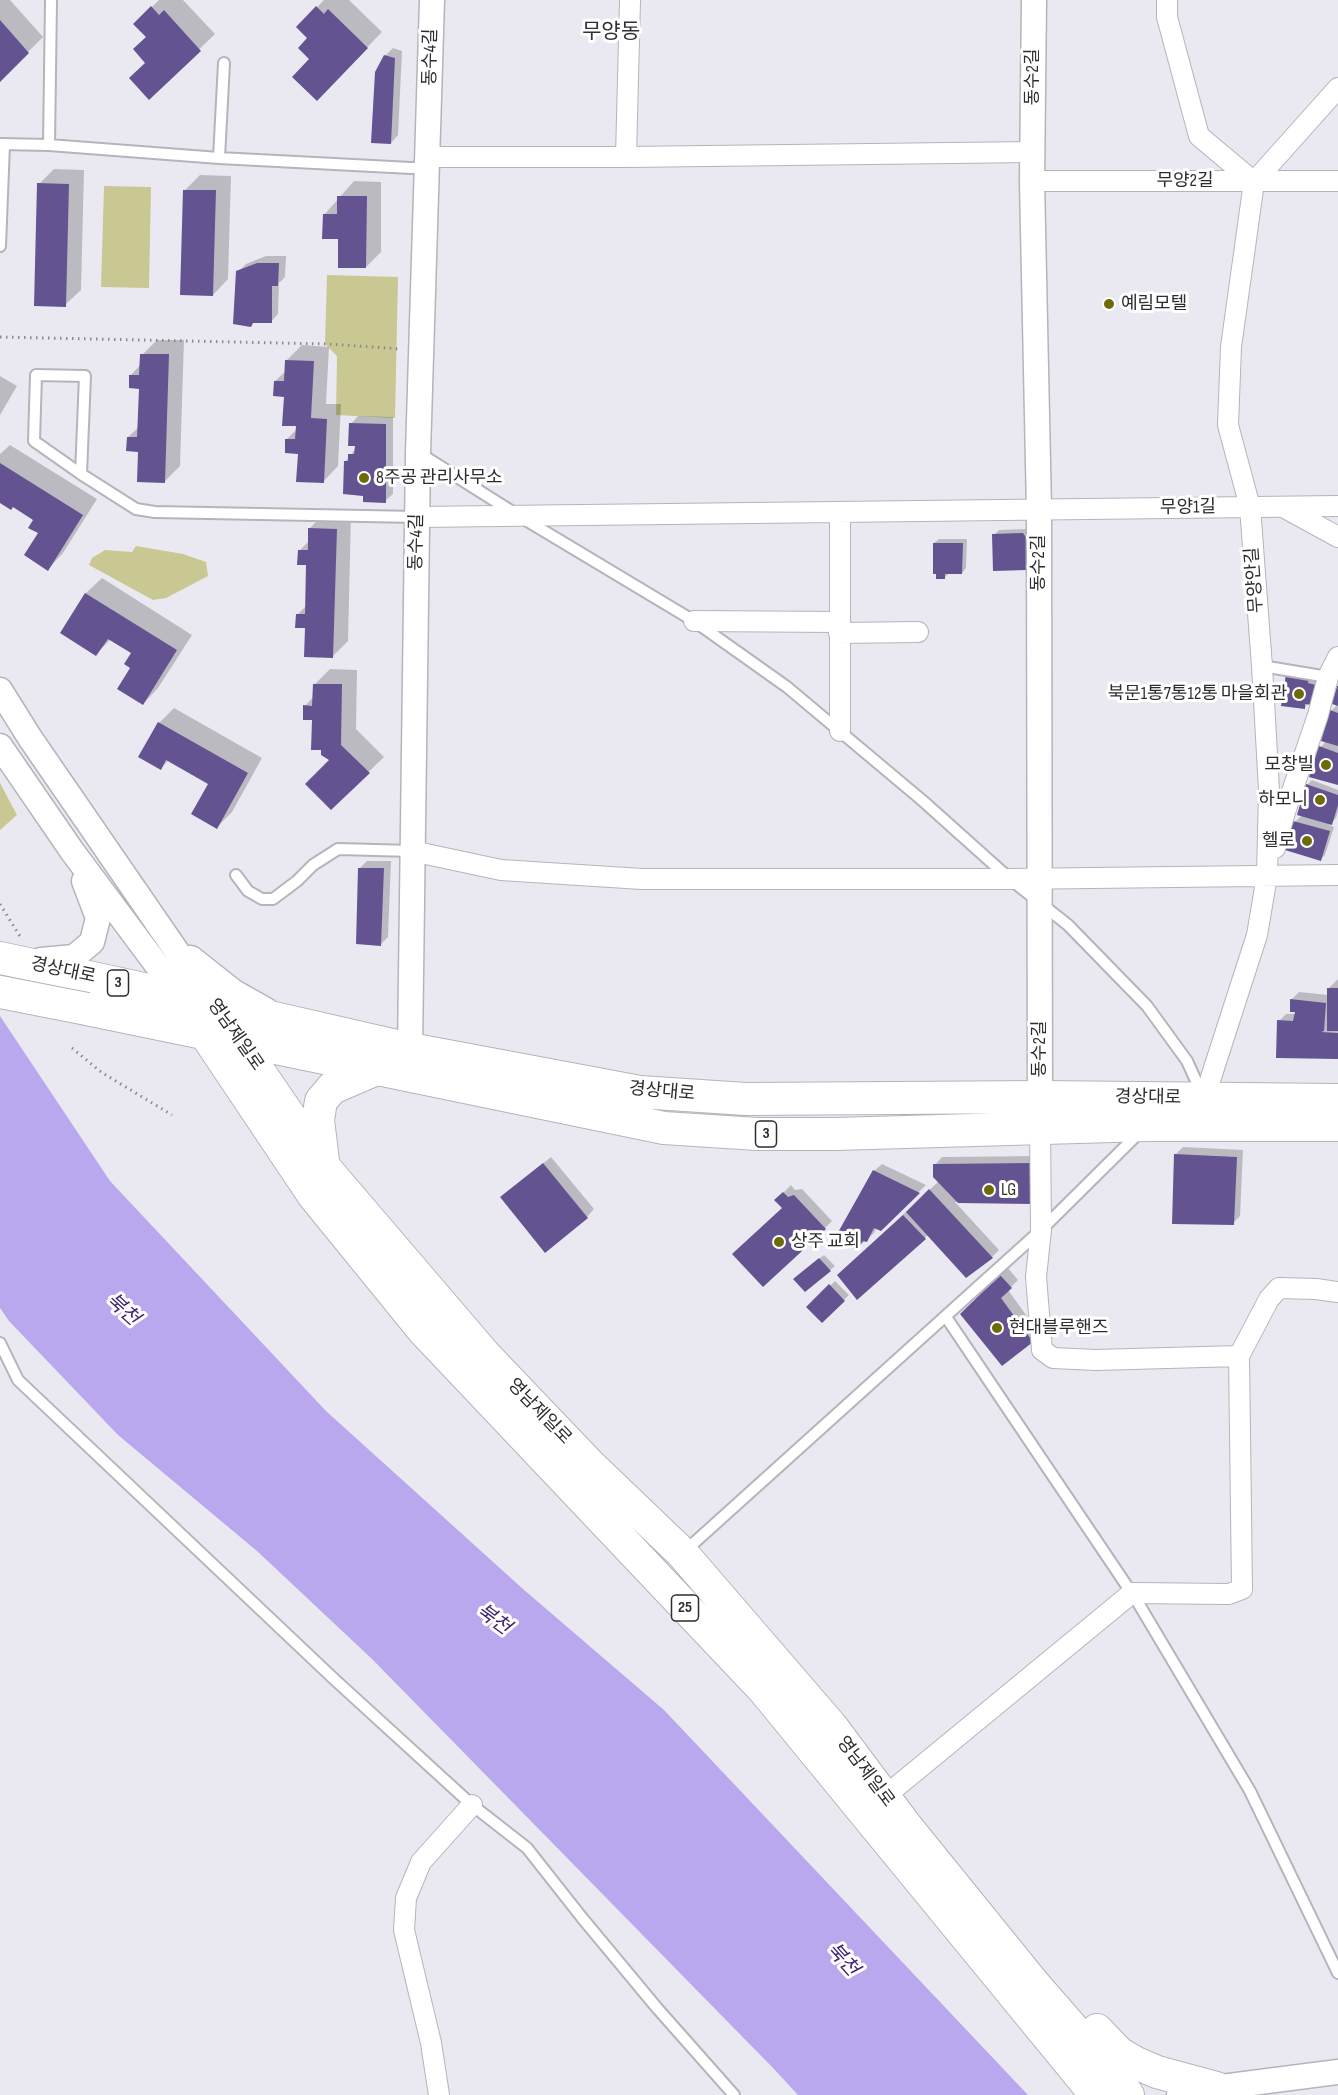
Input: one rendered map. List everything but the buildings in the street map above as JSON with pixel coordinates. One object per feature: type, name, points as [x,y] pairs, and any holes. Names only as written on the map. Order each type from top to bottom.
[{"type":"main road","name":"경상대로","points":[[16,955],[213,1004],[410,1049],[640,1092],[1040,1112],[1148,1125],[1338,1125]]},
{"type":"main road","name":"경상대로","points":[[0,992],[664,1128],[757,1134],[836,1134],[1040,1112],[1204,1099],[1338,1100]]},
{"type":"main road","name":"영남제일로","points":[[180,996],[314,1196],[423,1329],[764,1690],[1096,2095]]},
{"type":"main road","name":"영남제일로","points":[[213,1004],[240,1040],[325,1168],[484,1354],[589,1464],[682,1553],[832,1727],[884,1797],[1034,1984],[1128,2095]]},
{"type":"main road","points":[[325,1168],[318,1120],[321,1101],[332,1088],[374,1070]]},
{"type":"main road","points":[[1061,2015],[1090,2022],[1119,2053],[1136,2063],[1213,2092]]},
{"type":"street","name":"동수4길","points":[[410,1049],[418,453],[432,0]]},
{"type":"street","points":[[626,157],[630,0]]},
{"type":"street","name":"동수2길","points":[[1034,0],[1032,180],[1039,510],[1040,1112]]},
{"type":"street","points":[[1167,0],[1167,17],[1198,136],[1254,182],[1338,88]]},
{"type":"street","points":[[428,162],[1033,152]]},
{"type":"street","name":"무양2길","points":[[1032,180],[1338,181]]},
{"type":"street","name":"무양안길","points":[[1204,1099],[1257,935],[1267,876],[1269,790],[1250,507],[1228,425],[1231,347],[1254,182]]},
{"type":"street","name":"무양1길","points":[[417,517],[1338,506]]},
{"type":"street","points":[[1282,507],[1338,537]]},
{"type":"street","points":[[840,512],[840,731]]},
{"type":"street","points":[[694,621],[918,632]]},
{"type":"street","points":[[1267,876],[1328,677],[1338,657]]},
{"type":"street","name":"영남제일로","points":[[0,690],[30,738],[213,1004]]},
{"type":"street","name":"영남제일로","points":[[0,746],[72,851],[180,996]]},
{"type":"street","points":[[412,850],[501,870],[642,879],[1010,879],[1338,875]]},
{"type":"street","points":[[16,955],[74,957],[92,942],[98,918],[72,851]]},
{"type":"street","points":[[171,942],[234,992],[281,1019]]},
{"type":"street","points":[[1040,1112],[1041,1230],[1036,1277],[1042,1350],[1053,1358],[1096,1360],[1239,1356]]},
{"type":"street","points":[[884,1797],[1132,1593],[1229,1594],[1242,1589],[1239,1356],[1269,1299],[1279,1288],[1338,1292]]},
{"type":"street","points":[[439,2095],[431,2043],[404,1930],[406,1898],[421,1862],[472,1805]]},
{"type":"street","points":[[1179,2095],[1213,2092],[1338,2072]]},
{"type":"lane","points":[[49,145],[51,0]]},
{"type":"lane","points":[[219,158],[224,63]]},
{"type":"lane","points":[[0,246],[2,144],[411,168],[428,162]]},
{"type":"lane","points":[[81,474],[85,376],[36,375],[34,441],[81,474],[136,510],[417,517]]},
{"type":"lane","points":[[418,453],[694,621],[787,687],[923,801],[1010,879],[1068,925],[1147,1006],[1187,1061],[1204,1099]]},
{"type":"lane","points":[[1262,666],[1328,677]]},
{"type":"lane","points":[[236,875],[248,891],[262,899],[273,899],[297,881],[313,865],[338,849],[412,850]]},
{"type":"lane","points":[[682,1553],[1041,1230],[1148,1125]]},
{"type":"lane","points":[[946,1317],[1132,1593],[1250,1791],[1338,1973]]},
{"type":"lane","points":[[0,1343],[18,1380],[334,1679],[472,1805],[527,1848],[597,1937],[734,2095]]},
{"type":"path","points":[[0,337],[328,344],[406,349]]},
{"type":"path","points":[[0,904],[16,955]]},
{"type":"path","points":[[72,1048],[101,1072],[172,1115]]},
{"type":"shaded area","points":[[104,186],[151,187],[149,288],[101,287]]},
{"type":"shaded area","points":[[327,275],[398,277],[395,418],[336,415],[337,356],[325,344]]},
{"type":"shaded area","points":[[136,546],[183,554],[206,562],[208,576],[166,598],[153,600],[89,565],[92,558],[105,550],[132,552]]},
{"type":"shaded area","points":[[0,783],[17,815],[0,830]]},
{"type":"water","name":"북천","points":[[0,1016],[110,1181],[326,1411],[523,1589],[664,1710],[1028,2095],[798,2095],[372,1659],[257,1551],[118,1435],[9,1321],[0,1308]]},
{"type":"place","name":"예림모텔","points":[[1109,304]]},
{"type":"place","name":"8주공 관리사무소","points":[[364,478]]},
{"type":"place","name":"북문1통7통12통 마을회관","points":[[1299,694]]},
{"type":"place","name":"모창빌","points":[[1326,765]]},
{"type":"place","name":"하모니","points":[[1320,800]]},
{"type":"place","name":"헬로","points":[[1307,841]]},
{"type":"place","name":"LG","points":[[989,1190]]},
{"type":"place","name":"상주 교회","points":[[779,1242]]},
{"type":"place","name":"현대블루핸즈","points":[[997,1328]]},
{"type":"district","name":"무양동","points":[[611,33]]}]
